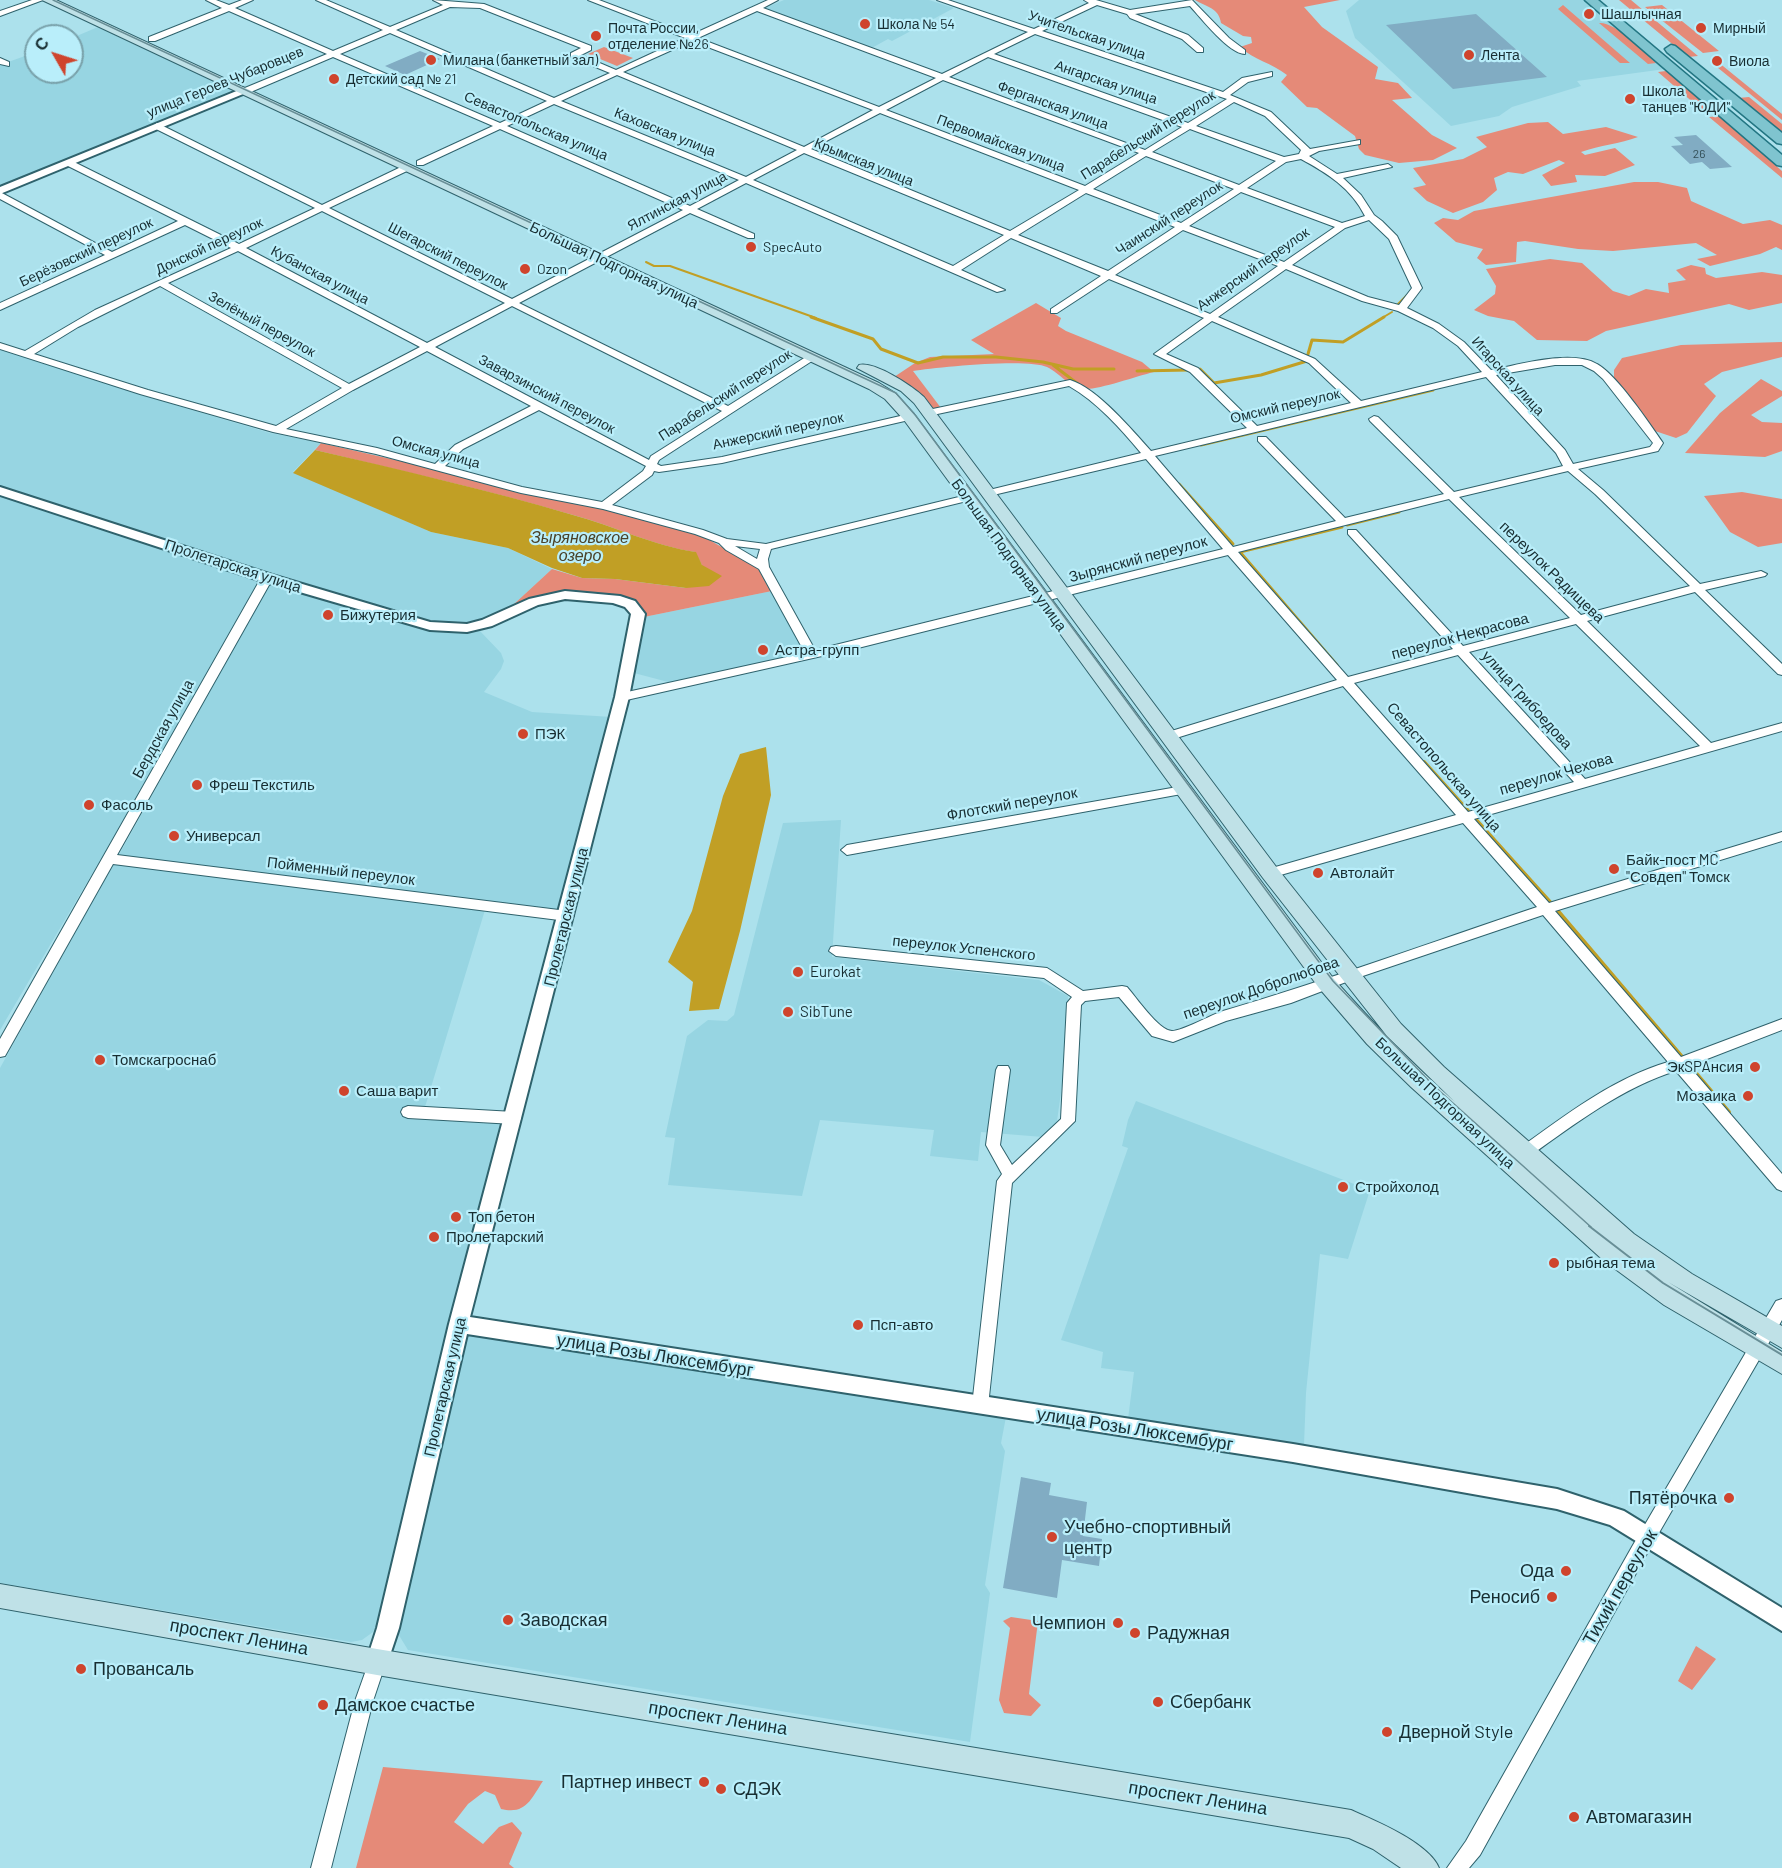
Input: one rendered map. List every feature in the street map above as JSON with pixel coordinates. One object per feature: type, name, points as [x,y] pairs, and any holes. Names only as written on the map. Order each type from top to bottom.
[{"type":"main road","name":"Большая Подгорная улица","points":[[47,0],[420,163],[906,388],[967,498],[1326,983],[1374,1038],[1418,1081],[1611,1253],[1672,1298],[1782,1364]]},
{"type":"main road","name":"Большая Подгорная улица","points":[[66,0],[153,39],[406,168],[882,391],[919,415],[989,493],[1270,873],[1348,975],[1394,1030],[1437,1072],[1626,1241],[1684,1281],[1774,1333]]},
{"type":"main road","points":[[1591,0],[1775,150],[1782,162]]},
{"type":"main road","points":[[1659,38],[1782,140]]},
{"type":"main road","points":[[1670,66],[1689,64]]},
{"type":"main road","name":"проспект Ленина","points":[[0,1596],[377,1662],[1351,1824],[1383,1839],[1425,1868]]},
{"type":"street","points":[[0,14],[39,0]]},
{"type":"street","name":"Севастопольская улица","points":[[210,0],[751,236]]},
{"type":"street","points":[[153,39],[249,0]]},
{"type":"street","name":"Каховская улица","points":[[320,0],[1000,290]]},
{"type":"street","name":"Крымская улица","points":[[437,0],[450,5],[481,6],[588,48],[574,56],[1309,358],[1359,405]]},
{"type":"street","name":"улица Героев Чубаровцев","points":[[0,193],[461,0]]},
{"type":"street","name":"Первомайская улица","points":[[592,0],[1365,298],[1401,309]]},
{"type":"street","points":[[420,163],[774,0]]},
{"type":"street","name":"Учительская улица","points":[[941,0],[1228,97]]},
{"type":"street","points":[[1091,1],[1130,12],[1190,2],[1226,40],[1242,52]]},
{"type":"street","name":"Ялтинская улица","points":[[277,430],[349,388],[1091,1]]},
{"type":"street","name":"Ферганская улица","points":[[756,8],[1342,226]]},
{"type":"street","points":[[1130,12],[1133,16],[1185,37],[1200,50]]},
{"type":"street","name":"Ангарская улица","points":[[987,54],[1283,160]]},
{"type":"street","name":"Парабельский переулок","points":[[955,269],[1191,126],[1228,97],[1245,80],[1269,74]]},
{"type":"street","points":[[1228,97],[1268,114],[1306,150],[1302,156],[1338,177],[1367,208],[1370,217],[1382,223],[1397,244],[1417,288],[1401,309]]},
{"type":"street","name":"Шегарский переулок","points":[[157,126],[728,410]]},
{"type":"street","name":"Чаинский переулок","points":[[1054,311],[1283,160],[1302,156],[1317,149],[1357,142]]},
{"type":"street","name":"Кубанская улица","points":[[69,163],[430,347]]},
{"type":"street","points":[[1338,177],[1388,167]]},
{"type":"street","name":"Донской переулок","points":[[26,354],[65,328],[406,168]]},
{"type":"street","points":[[0,193],[111,255]]},
{"type":"street","name":"Анжерский переулок","points":[[1254,429],[1192,369],[1160,356],[1160,353],[1342,226],[1370,217]]},
{"type":"street","name":"Берёзовский переулок","points":[[0,307],[184,222]]},
{"type":"street","name":"Зелёный переулок","points":[[161,283],[349,388]]},
{"type":"street","name":"Игарская улица","points":[[1401,309],[1436,326],[1461,344],[1561,452],[1569,467],[1599,492],[1782,671]]},
{"type":"street","name":"Омская улица","points":[[0,346],[144,392],[277,430],[438,467],[521,490],[604,506],[699,532],[723,541],[730,548],[763,567]]},
{"type":"street","name":"Заварзинский переулок","points":[[430,347],[652,465]]},
{"type":"street","name":"Парабельский переулок","points":[[604,506],[648,473],[655,458],[812,357]]},
{"type":"street","name":"Омский переулок","points":[[989,493],[1487,374],[1549,362],[1590,364],[1607,376],[1658,443]]},
{"type":"street","name":"Севастопольская улица","points":[[1070,383],[1083,390],[1125,428],[1546,909],[1782,1185]]},
{"type":"street","name":"Анжерский переулок","points":[[652,465],[659,469],[722,460],[1070,383]]},
{"type":"street","points":[[438,467],[459,447],[539,406]]},
{"type":"street","name":"переулок Радищева","points":[[1374,419],[1709,748]]},
{"type":"street","points":[[1262,439],[1343,522]]},
{"type":"street","name":"Зырянский переулок","points":[[622,697],[717,678],[1042,600],[1452,495],[1654,449],[1658,443]]},
{"type":"street","name":"Пролетарская улица","points":[[0,491],[267,578],[395,617],[445,628],[467,628],[487,623],[534,602],[565,595],[615,598],[630,604],[638,614],[622,697],[567,916],[459,1324],[388,1628],[364,1701],[321,1868]]},
{"type":"street","points":[[723,541],[766,547],[967,498]]},
{"type":"street","name":"улица Грибоедова","points":[[1352,532],[1582,783]]},
{"type":"street","points":[[766,547],[762,559],[763,567],[812,655]]},
{"type":"street","name":"переулок Некрасова","points":[[1169,736],[1346,681],[1698,588],[1761,574]]},
{"type":"street","name":"Бердская улица","points":[[0,1052],[267,578]]},
{"type":"street","name":"переулок Чехова","points":[[1270,873],[1782,727]]},
{"type":"street","name":"Флотский переулок","points":[[847,850],[1183,790]]},
{"type":"street","name":"переулок Добролюбова","points":[[1081,996],[1122,991],[1157,1032],[1173,1037],[1222,1017],[1286,999],[1348,975],[1546,909],[1782,836]]},
{"type":"street","name":"Пойменный переулок","points":[[110,859],[567,916]]},
{"type":"street","name":"переулок Успенского","points":[[836,951],[1047,973],[1081,996]]},
{"type":"street","points":[[980,1406],[1005,1181],[1068,1121],[1074,1003],[1081,996]]},
{"type":"street","points":[[1525,1152],[1584,1110],[1656,1071],[1782,1024]]},
{"type":"street","points":[[1003,1070],[993,1144],[1011,1176]]},
{"type":"street","points":[[408,1112],[514,1118]]},
{"type":"street","name":"Тихий переулок","points":[[1457,1868],[1473,1848],[1757,1350],[1774,1333],[1782,1306]]},
{"type":"street","name":"улица Розы Люксембург","points":[[459,1324],[1293,1453],[1557,1499],[1617,1518],[1782,1620]]},
{"type":"shaded area","name":"Школа № 54","points":[[784,0],[929,0],[954,8],[892,41],[888,39],[870,49],[765,8]]},
{"type":"shaded area","points":[[1195,0],[1340,0],[1304,7],[1322,27],[1378,67],[1375,79],[1398,83],[1412,98],[1392,100],[1432,135],[1457,148],[1433,160],[1399,163],[1365,155],[1359,149],[1355,136],[1317,108],[1307,107],[1281,82],[1287,75],[1240,47],[1252,43],[1251,37],[1243,36],[1221,23],[1215,11]]},
{"type":"shaded area","points":[[1359,0],[1584,0],[1665,69],[1577,81],[1581,86],[1512,107],[1499,116],[1451,126],[1355,38],[1346,11]]},
{"type":"shaded area","points":[[1619,0],[1631,0],[1698,56],[1688,57]]},
{"type":"shaded area","points":[[1563,5],[1630,63],[1620,63],[1558,9]]},
{"type":"shaded area","points":[[1662,5],[1719,51],[1703,53],[1645,7]]},
{"type":"shaded area","points":[[1599,23],[1621,32],[1656,63],[1648,64]]},
{"type":"shaded area","points":[[98,27],[236,92],[0,188],[0,65],[24,56],[24,84],[84,84],[84,33]]},
{"type":"shaded area","points":[[604,47],[633,58],[617,66],[588,54]]},
{"type":"shaded area","points":[[1718,62],[1782,114],[1782,120],[1712,63]]},
{"type":"shaded area","points":[[1666,71],[1712,110],[1703,111],[1658,72]]},
{"type":"shaded area","points":[[1749,97],[1782,124],[1782,135],[1738,98]]},
{"type":"shaded area","points":[[1719,116],[1782,171],[1782,178],[1709,117]]},
{"type":"shaded area","points":[[1548,122],[1563,134],[1606,127],[1638,137],[1581,152],[1585,155],[1615,148],[1635,165],[1605,176],[1575,175],[1577,182],[1551,186],[1542,175],[1565,163],[1559,160],[1523,174],[1508,172],[1494,178],[1497,190],[1483,202],[1453,213],[1427,201],[1413,188],[1426,185],[1413,168],[1463,159],[1487,147],[1476,137],[1528,123]]},
{"type":"shaded area","points":[[1634,182],[1658,182],[1687,188],[1691,201],[1743,224],[1770,220],[1782,225],[1782,250],[1776,247],[1760,254],[1710,266],[1697,259],[1717,255],[1696,243],[1613,251],[1578,249],[1525,241],[1517,242],[1516,262],[1486,265],[1477,258],[1483,249],[1456,242],[1434,223],[1443,218],[1458,220],[1474,211]]},
{"type":"shaded area","points":[[1550,259],[1582,263],[1613,291],[1629,296],[1646,289],[1669,293],[1668,283],[1686,280],[1676,270],[1691,265],[1705,268],[1706,274],[1716,278],[1762,272],[1782,275],[1782,303],[1749,310],[1729,304],[1606,331],[1587,341],[1537,340],[1514,321],[1488,316],[1474,310],[1495,294],[1496,286],[1486,269]]},
{"type":"shaded area","points":[[1036,303],[1061,318],[1058,326],[1066,331],[1142,362],[1154,372],[1110,385],[1086,389],[1075,386],[1047,367],[1037,364],[982,364],[913,371],[941,408],[930,411],[894,377],[915,363],[930,357],[994,354],[971,340]]},
{"type":"shaded area","points":[[1782,342],[1782,357],[1722,372],[1704,384],[1716,396],[1687,433],[1676,438],[1652,430],[1614,381],[1614,370],[1622,358],[1681,345]]},
{"type":"shaded area","points":[[0,349],[141,395],[270,433],[321,443],[293,472],[431,532],[508,548],[552,569],[513,605],[484,619],[466,623],[433,622],[0,488]]},
{"type":"shaded area","points":[[1761,379],[1782,391],[1782,396],[1751,415],[1762,422],[1782,423],[1782,451],[1765,457],[1685,453],[1720,413]]},
{"type":"shaded area","points":[[321,443],[435,469],[519,493],[602,508],[699,534],[760,569],[772,591],[644,617],[645,613],[636,601],[619,595],[565,592],[532,598],[513,605],[552,569],[582,578],[615,579],[686,588],[702,565],[695,552],[664,545],[509,497],[315,450]]},
{"type":"shaded area","points":[[1742,492],[1782,499],[1782,543],[1758,547],[1730,532],[1704,496]]},
{"type":"shaded area","points":[[0,496],[258,581],[102,857],[0,1030]]},
{"type":"shaded area","points":[[270,584],[427,630],[480,631],[501,653],[504,661],[501,669],[484,692],[532,712],[612,717],[561,919],[485,910],[425,1107],[510,1112],[382,1614],[373,1632],[362,1640],[351,1642],[0,1583],[0,1068]]},
{"type":"shaded area","points":[[772,591],[804,652],[717,675],[672,683],[634,673],[644,617]]},
{"type":"shaded area","points":[[841,820],[832,957],[1039,980],[1068,996],[1065,1064],[1057,1121],[1043,1137],[981,1132],[978,1161],[930,1156],[934,1130],[820,1120],[802,1196],[668,1185],[675,1138],[665,1137],[687,1036],[708,1020],[727,1021],[734,1015],[783,823]]},
{"type":"shaded area","points":[[1136,1101],[1370,1190],[1348,1259],[1320,1254],[1306,1393],[1304,1445],[1128,1419],[1134,1372],[1101,1368],[1103,1352],[1061,1340],[1128,1148],[1122,1146],[1128,1120]]},
{"type":"shaded area","points":[[464,1335],[1006,1417],[1001,1443],[1005,1451],[985,1585],[990,1593],[970,1742],[408,1650],[397,1632]]},
{"type":"shaded area","points":[[1011,1617],[1038,1621],[1029,1694],[1041,1705],[1031,1716],[1004,1713],[999,1700],[1010,1628],[1003,1621]]},
{"type":"shaded area","points":[[1696,1646],[1716,1659],[1692,1690],[1678,1681]]},
{"type":"shaded area","points":[[383,1767],[543,1781],[522,1808],[501,1809],[495,1795],[485,1791],[468,1804],[454,1822],[483,1844],[499,1827],[512,1822],[522,1833],[509,1864],[514,1868],[356,1868]]},
{"type":"water","name":"Зыряновское озеро","points":[[315,450],[509,497],[649,541],[696,552],[702,565],[722,576],[709,586],[686,588],[615,579],[582,578],[552,568],[508,548],[431,532],[293,473]]},
{"type":"water","points":[[766,747],[771,795],[740,931],[719,1009],[689,1011],[693,982],[668,962],[692,911],[723,796],[740,754]]},
{"type":"building","name":"Лента","points":[[1476,14],[1547,77],[1453,89],[1386,25]]},
{"type":"building","points":[[420,51],[440,59],[405,75],[385,66]]},
{"type":"building","points":[[1696,135],[1732,167],[1710,169],[1702,162],[1690,164],[1671,146],[1683,145],[1674,137]]},
{"type":"building","name":"Учебно-спортивный центр","points":[[1021,1477],[1051,1483],[1049,1495],[1087,1502],[1083,1536],[1102,1539],[1099,1566],[1062,1560],[1057,1598],[1003,1588]]},
{"type":"waterway","points":[[646,262],[654,266],[670,266],[816,318]]},
{"type":"waterway","points":[[1396,306],[1407,295]]},
{"type":"waterway","points":[[1382,318],[1392,312]]},
{"type":"waterway","points":[[811,317],[873,339],[881,349],[918,363],[943,357],[996,357],[1043,362],[1073,369],[1114,369]]},
{"type":"waterway","points":[[1308,354],[1312,340],[1343,342],[1384,317]]},
{"type":"waterway","points":[[1200,369],[1214,383],[1261,375],[1307,361]]},
{"type":"waterway","points":[[1053,365],[1078,384]]},
{"type":"waterway","points":[[1137,371],[1189,370]]},
{"type":"waterway","points":[[1201,445],[1433,390]]},
{"type":"waterway","points":[[1179,484],[1233,544]]},
{"type":"waterway","points":[[1347,525],[1399,512]]},
{"type":"waterway","points":[[1337,665],[1240,552],[1342,527]]},
{"type":"waterway","points":[[1424,762],[1550,902]]},
{"type":"waterway","points":[[1558,911],[1729,1112]]},
{"type":"tram line","points":[[53,0],[896,393],[916,416],[1333,981],[1434,1086],[1591,1227]]},
{"type":"tram line","points":[[1589,1226],[1663,1283],[1782,1355]]},
{"type":"place","name":"Шашлычная","points":[[1589,14]]},
{"type":"place","name":"Школа № 54","points":[[865,24]]},
{"type":"place","name":"Мирный","points":[[1701,28]]},
{"type":"place","name":"Почта России, отделение №26","points":[[596,36]]},
{"type":"place","name":"Лента","points":[[1469,55]]},
{"type":"place","name":"Милана (банкетный зал)","points":[[431,60]]},
{"type":"place","name":"Виола","points":[[1717,61]]},
{"type":"place","name":"Детский сад № 21","points":[[334,79]]},
{"type":"place","name":"Школа танцев \"ЮДИ\"","points":[[1630,99]]},
{"type":"place","name":"SpecAuto","points":[[751,247]]},
{"type":"place","name":"Ozon","points":[[525,269]]},
{"type":"place","name":"Бижутерия","points":[[328,615]]},
{"type":"place","name":"Астра-групп","points":[[763,650]]},
{"type":"place","name":"ПЭК","points":[[523,734]]},
{"type":"place","name":"Фреш Текстиль","points":[[197,785]]},
{"type":"place","name":"Фасоль","points":[[89,805]]},
{"type":"place","name":"Универсал","points":[[174,836]]},
{"type":"place","name":"Байк-пост MC \"Совдеп\" Томск","points":[[1614,869]]},
{"type":"place","name":"Автолайт","points":[[1318,873]]},
{"type":"place","name":"Eurokat","points":[[798,972]]},
{"type":"place","name":"SibTune","points":[[788,1012]]},
{"type":"place","name":"Томскагроснаб","points":[[100,1060]]},
{"type":"place","name":"ЭкSPAнсия","points":[[1755,1067]]},
{"type":"place","name":"Саша варит","points":[[344,1091]]},
{"type":"place","name":"Мозаика","points":[[1748,1096]]},
{"type":"place","name":"Стройхолод","points":[[1343,1187]]},
{"type":"place","name":"Топ бетон","points":[[456,1217]]},
{"type":"place","name":"Пролетарский","points":[[434,1237]]},
{"type":"place","name":"рыбная тема","points":[[1554,1263]]},
{"type":"place","name":"Псп-авто","points":[[858,1325]]},
{"type":"place","name":"Пятёрочка","points":[[1729,1498]]},
{"type":"place","name":"Учебно-спортивный центр","points":[[1052,1537]]},
{"type":"place","name":"Ода","points":[[1566,1571]]},
{"type":"place","name":"Реносиб","points":[[1552,1597]]},
{"type":"place","name":"Заводская","points":[[508,1620]]},
{"type":"place","name":"Чемпион","points":[[1118,1623]]},
{"type":"place","name":"Радужная","points":[[1135,1633]]},
{"type":"place","name":"Провансаль","points":[[81,1669]]},
{"type":"place","name":"Сбербанк","points":[[1158,1702]]},
{"type":"place","name":"Дамское счастье","points":[[323,1705]]},
{"type":"place","name":"Дверной Style","points":[[1387,1732]]},
{"type":"place","name":"Партнер инвест","points":[[704,1782]]},
{"type":"place","name":"СДЭК","points":[[721,1789]]},
{"type":"place","name":"Автомагазин","points":[[1574,1817]]}]
